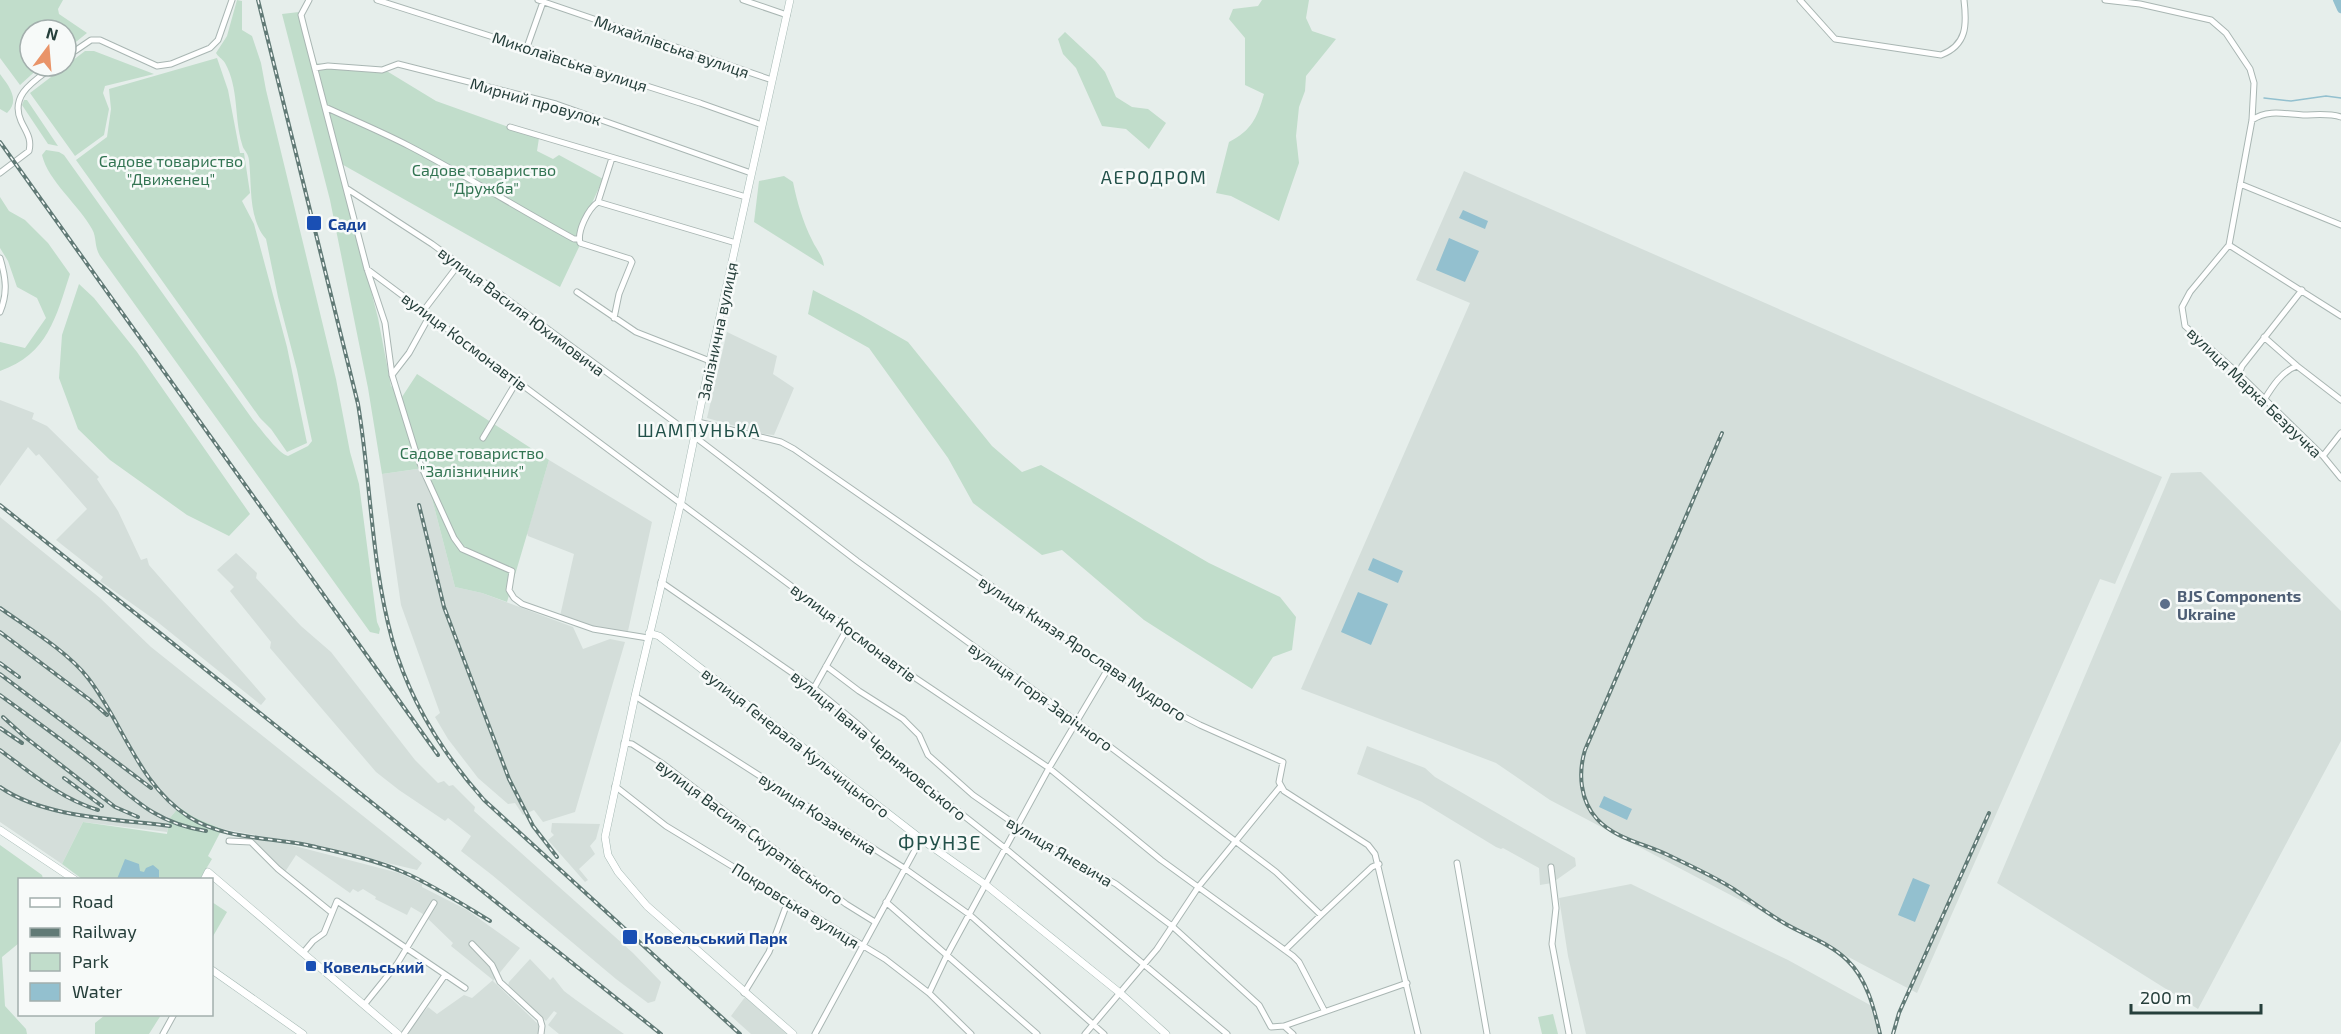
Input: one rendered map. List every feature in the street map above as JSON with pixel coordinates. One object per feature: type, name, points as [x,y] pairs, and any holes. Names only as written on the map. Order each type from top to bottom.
[{"type":"street","points":[[78,49],[91,40],[100,40],[157,66],[171,64],[210,48],[218,40],[232,0]]},
{"type":"street","points":[[309,0],[301,15],[367,268],[385,323],[392,375],[418,459],[454,538],[462,549],[512,571],[508,590],[522,604],[592,629],[649,636]]},
{"type":"street","name":"Миколаївська вулиця","points":[[377,0],[762,124]]},
{"type":"street","points":[[742,0],[787,15]]},
{"type":"street","name":"Залізнична вулиця","points":[[744,993],[646,906],[618,872],[608,855],[604,837],[681,502],[790,0]]},
{"type":"street","points":[[1800,0],[1835,39],[1941,55],[1953,50],[1962,38],[1966,18],[1964,0]]},
{"type":"street","points":[[2105,0],[2203,16],[2219,25],[2242,56],[2254,83],[2252,120],[2229,244],[2341,316]]},
{"type":"street","points":[[527,47],[541,1]]},
{"type":"street","name":"Михайлівська вулиця","points":[[541,1],[772,80]]},
{"type":"street","name":"Мирний провулок","points":[[315,68],[328,66],[382,70],[398,64],[409,66],[556,104],[751,173]]},
{"type":"street","points":[[0,173],[29,152],[31,143],[20,119],[18,104],[21,93],[39,78]]},
{"type":"street","points":[[325,107],[409,146],[471,179],[510,204],[574,239],[578,239],[584,246],[630,259],[632,262],[614,318]]},
{"type":"street","points":[[2252,120],[2264,114],[2278,113],[2332,114],[2341,117]]},
{"type":"street","points":[[510,127],[746,197]]},
{"type":"street","points":[[578,239],[590,211],[598,202],[612,158]]},
{"type":"street","points":[[2240,184],[2341,225]]},
{"type":"street","name":"вулиця Василя Юхимовича","points":[[346,188],[432,244],[695,438]]},
{"type":"street","points":[[598,202],[736,243]]},
{"type":"street","name":"вулиця Марка Безручка","points":[[2229,244],[2190,292],[2182,307],[2185,326],[2239,374],[2323,456],[2341,478]]},
{"type":"street","points":[[0,258],[7,279],[0,312]]},
{"type":"street","points":[[424,310],[459,264]]},
{"type":"street","name":"вулиця Космонавтів","points":[[367,268],[920,681],[1049,768],[1121,829],[1285,950],[1299,962],[1324,1010]]},
{"type":"street","points":[[2239,374],[2242,366],[2302,290]]},
{"type":"street","points":[[577,292],[636,332],[710,361]]},
{"type":"street","points":[[392,375],[409,353],[430,315]]},
{"type":"street","points":[[2264,337],[2341,400]]},
{"type":"street","points":[[2264,400],[2280,378],[2297,366]]},
{"type":"street","points":[[483,438],[517,381]]},
{"type":"street","name":"вулиця Князя Ярослава Мудрого","points":[[698,422],[781,442],[794,449],[1183,717],[1283,762],[1279,775],[1280,787]]},
{"type":"street","points":[[2323,456],[2341,433]]},
{"type":"street","name":"вулиця Ігоря Зарічного","points":[[695,438],[856,561],[1076,721],[1276,872],[1321,915]]},
{"type":"street","name":"вулиця Івана Черняховського","points":[[661,582],[814,688],[860,726],[902,767],[1006,849],[1227,1034]]},
{"type":"street","points":[[814,688],[848,627]]},
{"type":"street","name":"вулиця Генерала Кульчицького","points":[[649,636],[659,636],[921,839],[986,885],[1120,993],[1166,1034]]},
{"type":"street","name":"вулиця Яневича","points":[[825,666],[903,719],[919,735],[928,755],[973,795],[1018,826],[1116,884],[1172,926],[1259,1005],[1271,1027]]},
{"type":"street","points":[[928,993],[1049,768],[1109,667]]},
{"type":"street","name":"вулиця Козаченка","points":[[635,696],[904,868],[970,915],[1104,1034]]},
{"type":"street","name":"вулиця Василя Скуратівського","points":[[624,743],[632,744],[663,764],[846,904],[875,922]]},
{"type":"street","name":"Покровська вулиця","points":[[615,786],[666,826],[907,975],[971,1034]]},
{"type":"street","points":[[1085,1034],[1157,949],[1199,886],[1280,787],[1368,845],[1375,854],[1418,1034]]},
{"type":"street","points":[[0,830],[73,878]]},
{"type":"street","points":[[815,1034],[921,839]]},
{"type":"street","points":[[229,841],[251,842],[278,869],[331,912]]},
{"type":"street","points":[[1457,863],[1487,1034]]},
{"type":"street","points":[[1285,950],[1372,867],[1378,864]]},
{"type":"street","points":[[1551,867],[1556,908],[1552,944],[1569,1034]]},
{"type":"street","points":[[205,878],[208,872],[398,1034]]},
{"type":"street","points":[[303,953],[324,933],[337,901],[465,988]]},
{"type":"street","points":[[788,901],[769,952],[744,993],[792,1034]]},
{"type":"street","points":[[886,902],[1036,1034]]},
{"type":"street","points":[[364,1005],[397,964],[434,903]]},
{"type":"street","points":[[472,944],[492,965],[500,982],[540,1019],[541,1034]]},
{"type":"street","points":[[213,971],[303,1034]]},
{"type":"street","points":[[404,1034],[445,975]]},
{"type":"street","points":[[1264,1034],[1271,1027],[1284,1026],[1324,1010],[1407,983]]},
{"type":"street","points":[[164,1034],[173,1016]]},
{"type":"street","points":[[1284,1026],[1293,1034]]},
{"type":"shaded area","points":[[1464,171],[2162,477],[2115,584],[2100,579],[1917,993],[1550,800],[1496,763],[1301,689],[1470,303],[1416,280]]},
{"type":"shaded area","points":[[727,332],[777,356],[773,374],[794,388],[774,435],[707,418]]},
{"type":"shaded area","points":[[0,400],[34,413],[32,419],[47,426],[99,477],[97,479],[118,511],[141,560],[147,558],[149,565],[266,699],[261,705],[155,620],[100,581],[103,577],[56,540],[87,509],[39,454],[36,456],[28,447],[0,486]]},
{"type":"shaded area","points":[[549,460],[652,522],[628,631],[593,629],[574,619],[560,616],[574,554],[528,536],[527,533]]},
{"type":"shaded area","points":[[424,468],[455,587],[482,593],[573,627],[583,649],[610,639],[625,642],[575,812],[543,822],[534,810],[523,815],[515,803],[508,804],[478,778],[448,739],[435,717],[440,713],[401,605],[382,474]]},
{"type":"shaded area","points":[[2201,472],[2341,611],[2341,741],[2198,1009],[1997,883],[2171,473]]},
{"type":"shaded area","points":[[0,517],[100,598],[151,647],[422,863],[417,870],[307,844],[222,829],[194,817],[179,807],[169,819],[167,832],[83,822],[62,864],[0,822]]},
{"type":"shaded area","points":[[236,553],[257,573],[256,578],[301,626],[331,652],[415,760],[438,783],[444,781],[449,786],[453,785],[475,807],[474,811],[633,953],[661,982],[655,1001],[648,1003],[616,979],[461,851],[471,836],[448,818],[445,821],[376,772],[270,648],[271,642],[230,591],[234,587],[217,570]]},
{"type":"shaded area","points":[[1367,746],[1425,768],[1435,777],[1575,858],[1576,866],[1552,883],[1540,885],[1539,868],[1503,848],[1496,847],[1422,802],[1357,774]]},
{"type":"shaded area","points":[[552,823],[600,824],[596,839],[590,846],[595,854],[579,869],[588,880],[585,882],[548,840],[554,835],[551,832]]},
{"type":"shaded area","points":[[249,839],[287,844],[399,873],[467,910],[520,948],[493,981],[539,1025],[539,1034],[409,1034],[407,1032],[428,1007],[437,1014],[464,995],[472,998],[493,980],[451,946],[453,943],[423,914],[411,907],[407,915],[375,899],[376,897],[363,889],[358,892],[353,889],[350,893],[296,855],[285,872]]},
{"type":"shaded area","points":[[1631,884],[1788,960],[1870,1005],[1878,1034],[1586,1034],[1568,956],[1559,898]]},
{"type":"shaded area","points":[[530,959],[550,980],[553,977],[564,991],[624,1034],[559,1034],[548,1025],[557,1013],[554,1011],[546,1021],[508,986]]},
{"type":"shaded area","points":[[745,997],[787,1034],[751,1034],[731,1016]]},
{"type":"green space","points":[[0,0],[63,0],[58,9],[59,14],[65,18],[18,18],[18,78],[28,78],[20,85],[0,58]]},
{"type":"green space","points":[[237,0],[242,1],[242,30],[252,36],[261,63],[336,379],[350,452],[359,484],[379,634],[370,632],[100,256],[92,229],[57,184],[45,165],[42,155],[46,150],[64,155],[253,420],[275,446],[288,456],[308,446],[312,441],[297,370],[266,239],[260,231],[254,212],[249,160],[240,134],[232,82],[225,63],[216,53],[227,36]]},
{"type":"green space","points":[[1262,0],[1309,0],[1306,18],[1312,31],[1336,39],[1306,76],[1305,91],[1299,107],[1296,136],[1299,163],[1279,221],[1231,196],[1216,193],[1229,142],[1243,133],[1253,122],[1264,94],[1245,85],[1245,38],[1229,19],[1233,9],[1258,6]]},
{"type":"green space","points":[[299,12],[313,63],[385,70],[436,101],[539,138],[537,151],[553,159],[559,155],[603,179],[578,234],[579,247],[560,287],[338,162],[378,318],[391,386],[402,397],[417,374],[549,460],[507,602],[455,587],[424,468],[382,474],[368,388],[330,200],[282,14]]},
{"type":"green space","points":[[78,27],[87,33],[78,40]]},
{"type":"green space","points":[[1065,32],[1105,72],[1116,97],[1132,107],[1148,109],[1166,123],[1149,149],[1126,129],[1102,126],[1076,68],[1063,54],[1058,39]]},
{"type":"green space","points":[[85,51],[94,51],[154,74],[105,86],[103,93],[109,109],[104,135],[75,156],[30,93],[50,78],[78,78],[78,56]]},
{"type":"green space","name":"Садове товариство \"Движенец\"","points":[[217,58],[228,90],[240,153],[244,153],[250,193],[242,201],[254,224],[287,347],[307,443],[287,452],[260,418],[76,160],[107,137],[111,109],[109,89]]},
{"type":"green space","points":[[0,74],[13,98],[11,108],[7,113],[0,109]]},
{"type":"green space","points":[[24,100],[27,100],[58,146],[48,144],[22,105]]},
{"type":"green space","points":[[784,176],[793,182],[803,219],[824,266],[754,222],[759,181]]},
{"type":"green space","points":[[0,197],[9,211],[25,220],[48,243],[70,274],[54,319],[40,344],[16,364],[0,371],[0,342],[25,348],[46,318],[37,298],[17,287],[8,261],[0,248]]},
{"type":"green space","points":[[79,284],[94,298],[137,352],[250,514],[229,536],[187,515],[110,460],[78,429],[59,378],[62,335]]},
{"type":"green space","points":[[813,290],[908,342],[992,446],[1022,472],[1041,465],[1209,563],[1280,597],[1296,617],[1292,650],[1273,657],[1252,689],[1144,620],[1062,550],[1042,555],[973,503],[948,458],[869,348],[808,314]]},
{"type":"green space","points":[[179,807],[194,817],[222,829],[208,856],[212,859],[201,878],[81,878],[62,864],[83,822],[167,834],[169,819]]},
{"type":"green space","points":[[0,845],[42,875],[43,878],[18,878],[18,944],[2,957],[5,1006],[26,1029],[27,1034],[0,1034]]},
{"type":"green space","points":[[213,903],[227,912],[213,936]]},
{"type":"green space","points":[[1553,1014],[1558,1034],[1542,1034],[1538,1017]]},
{"type":"green space","points":[[104,1016],[160,1016],[149,1034],[95,1034],[95,1023]]},
{"type":"water","points":[[1463,210],[1488,221],[1485,229],[1459,218]]},
{"type":"water","points":[[1449,238],[1479,251],[1465,282],[1436,270]]},
{"type":"water","points":[[1373,558],[1403,571],[1398,583],[1368,570]]},
{"type":"water","points":[[1358,592],[1388,604],[1371,645],[1341,632]]},
{"type":"water","points":[[1604,796],[1632,809],[1627,820],[1599,807]]},
{"type":"water","points":[[125,859],[139,864],[140,871],[144,872],[146,868],[153,865],[159,870],[159,878],[117,878]]},
{"type":"water","points":[[1913,878],[1930,885],[1915,922],[1898,915]]},
{"type":"waterway","points":[[2337,0],[2341,9]]},
{"type":"waterway","points":[[2264,98],[2291,101],[2326,96],[2341,98]]},
{"type":"railway","points":[[258,0],[358,404],[375,551],[385,610],[392,639],[408,683],[441,744],[484,800],[740,1034]]},
{"type":"railway","points":[[0,142],[438,755]]},
{"type":"railway","points":[[1722,433],[1585,750],[1581,777],[1584,795],[1591,812],[1613,832],[1712,877],[1784,923],[1840,954],[1854,968],[1865,985],[1880,1034]]},
{"type":"railway","points":[[0,505],[661,1034]]},
{"type":"railway","points":[[419,505],[444,607],[509,779],[533,826],[557,857]]},
{"type":"railway","points":[[0,608],[47,640],[79,668],[100,696],[132,752],[157,788],[189,817],[217,830],[307,845],[380,863],[425,883],[490,921]]},
{"type":"railway","points":[[0,632],[107,715]]},
{"type":"railway","points":[[0,663],[19,677]]},
{"type":"railway","points":[[0,674],[151,788]]},
{"type":"railway","points":[[0,695],[78,752],[155,814],[187,827],[206,831]]},
{"type":"railway","points":[[3,717],[25,737],[115,807],[138,817]]},
{"type":"railway","points":[[0,728],[22,743]]},
{"type":"railway","points":[[0,750],[59,792],[98,810]]},
{"type":"railway","points":[[64,778],[102,806]]},
{"type":"railway","points":[[0,787],[18,797],[59,811],[82,816],[170,826]]},
{"type":"railway","points":[[1893,1034],[1899,1013],[1989,813]]},
{"type":"place","name":"Сади","points":[[314,223]]},
{"type":"place","name":"BJS Components Ukraine","points":[[2165,604]]},
{"type":"place","name":"Ковельський Парк","points":[[630,937]]},
{"type":"place","name":"Ковельський","points":[[311,966]]},
{"type":"district","name":"АЕРОДРОМ","points":[[1154,177]]},
{"type":"district","name":"ШАМПУНЬКА","points":[[699,430]]},
{"type":"district","name":"ФРУНЗЕ","points":[[940,842]]},
{"type":"park label","name":"Садове товариство \"Дружба\"","points":[[484,178]]},
{"type":"park label","name":"Садове товариство \"Залізничник\"","points":[[472,461]]}]
